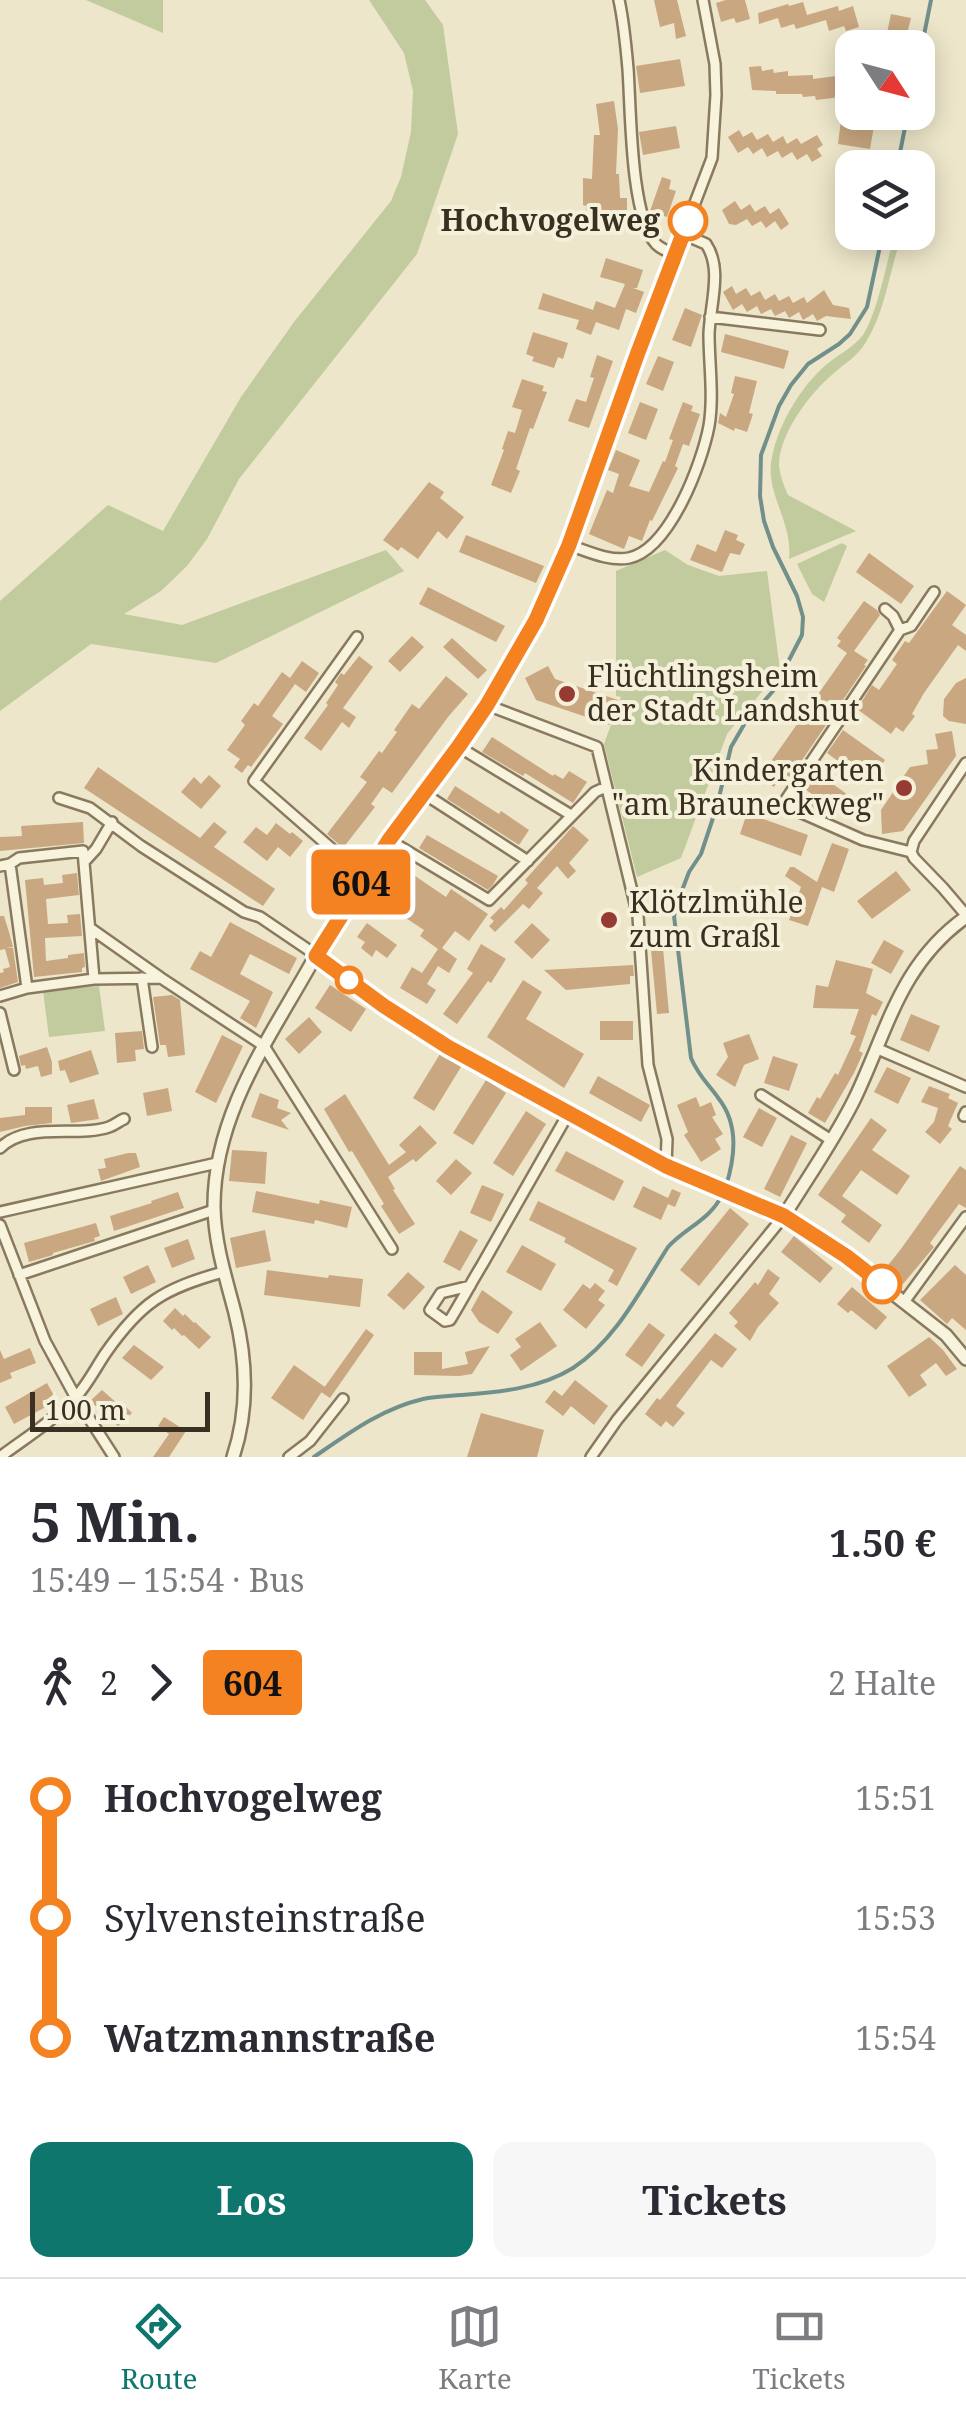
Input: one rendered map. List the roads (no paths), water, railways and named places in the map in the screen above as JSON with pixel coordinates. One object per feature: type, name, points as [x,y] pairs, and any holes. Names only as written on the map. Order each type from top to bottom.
[{"type":"street","points":[[619,0],[636,184],[648,232],[656,244],[676,254]]},
{"type":"street","points":[[233,1457],[246,1396],[245,1372],[216,1240],[214,1210],[217,1163],[232,1109],[264,1046],[364,877],[487,705],[548,596],[712,158],[714,64],[703,0]]},
{"type":"street","points":[[569,545],[603,556],[629,558],[654,544],[683,499],[708,428],[715,264],[706,244],[684,234]]},
{"type":"street","points":[[710,317],[820,330]]},
{"type":"street","points":[[591,1457],[784,1216],[853,1102],[901,993],[918,964],[966,916],[910,852],[863,840],[786,806],[787,798],[900,630],[911,626],[934,592]]},
{"type":"street","points":[[885,609],[894,616],[900,630]]},
{"type":"street","points":[[356,637],[254,781],[364,877]]},
{"type":"street","points":[[487,705],[597,747],[638,916],[648,1066],[667,1138],[666,1166]]},
{"type":"street","points":[[459,746],[571,815]]},
{"type":"street","points":[[910,852],[966,763]]},
{"type":"street","points":[[389,840],[489,900],[571,815],[606,787]]},
{"type":"street","points":[[423,793],[528,861]]},
{"type":"street","points":[[60,798],[90,808],[112,822],[244,912],[260,917],[448,1047],[666,1166],[784,1216],[846,1256],[946,1335],[966,1359]]},
{"type":"street","points":[[84,861],[96,850],[112,822]]},
{"type":"street","points":[[27,988],[5,865],[18,858],[84,850],[94,980]]},
{"type":"street","points":[[90,928],[264,1046],[392,1249]]},
{"type":"street","points":[[142,978],[152,1046]]},
{"type":"street","points":[[0,996],[27,988],[94,980],[162,978]]},
{"type":"street","points":[[0,1012],[14,1070]]},
{"type":"street","points":[[878,1049],[966,1087]]},
{"type":"street","points":[[761,1095],[831,1140]]},
{"type":"street","points":[[470,1286],[441,1293],[430,1310],[444,1321],[450,1320],[470,1286],[568,1114]]},
{"type":"street","points":[[0,1148],[28,1134],[108,1128],[124,1119]]},
{"type":"street","points":[[0,1212],[217,1163]]},
{"type":"street","points":[[18,1275],[214,1210]]},
{"type":"street","points":[[904,1302],[966,1217]]},
{"type":"street","points":[[0,1225],[44,1342],[114,1457]]},
{"type":"street","points":[[0,1457],[76,1398],[116,1338],[158,1296],[186,1282],[223,1272]]},
{"type":"street","points":[[288,1457],[310,1441],[343,1399]]},
{"type":"waterway","points":[[925,30],[931,0]]},
{"type":"waterway","points":[[901,150],[904,130]]},
{"type":"waterway","points":[[726,1186],[733,1153],[730,1119],[691,1058],[674,916],[689,872],[701,854],[731,747],[745,723],[773,691],[802,635],[803,617],[797,596],[764,521],[761,455],[791,385],[808,364],[850,334],[867,307],[879,250]]},
{"type":"waterway","points":[[314,1457],[366,1423],[408,1403],[518,1388],[573,1368],[615,1328],[668,1247],[711,1211],[722,1195]]},
{"type":"place","name":"Hochvogelweg","points":[[688,221]]},
{"type":"place","name":"Flüchtlingsheim der Stadt Landshut","points":[[567,694]]},
{"type":"place","name":"Kindergarten \"am Brauneckweg\"","points":[[904,788]]},
{"type":"place","name":"Klötzlmühle zum Graßl","points":[[609,920]]}]
